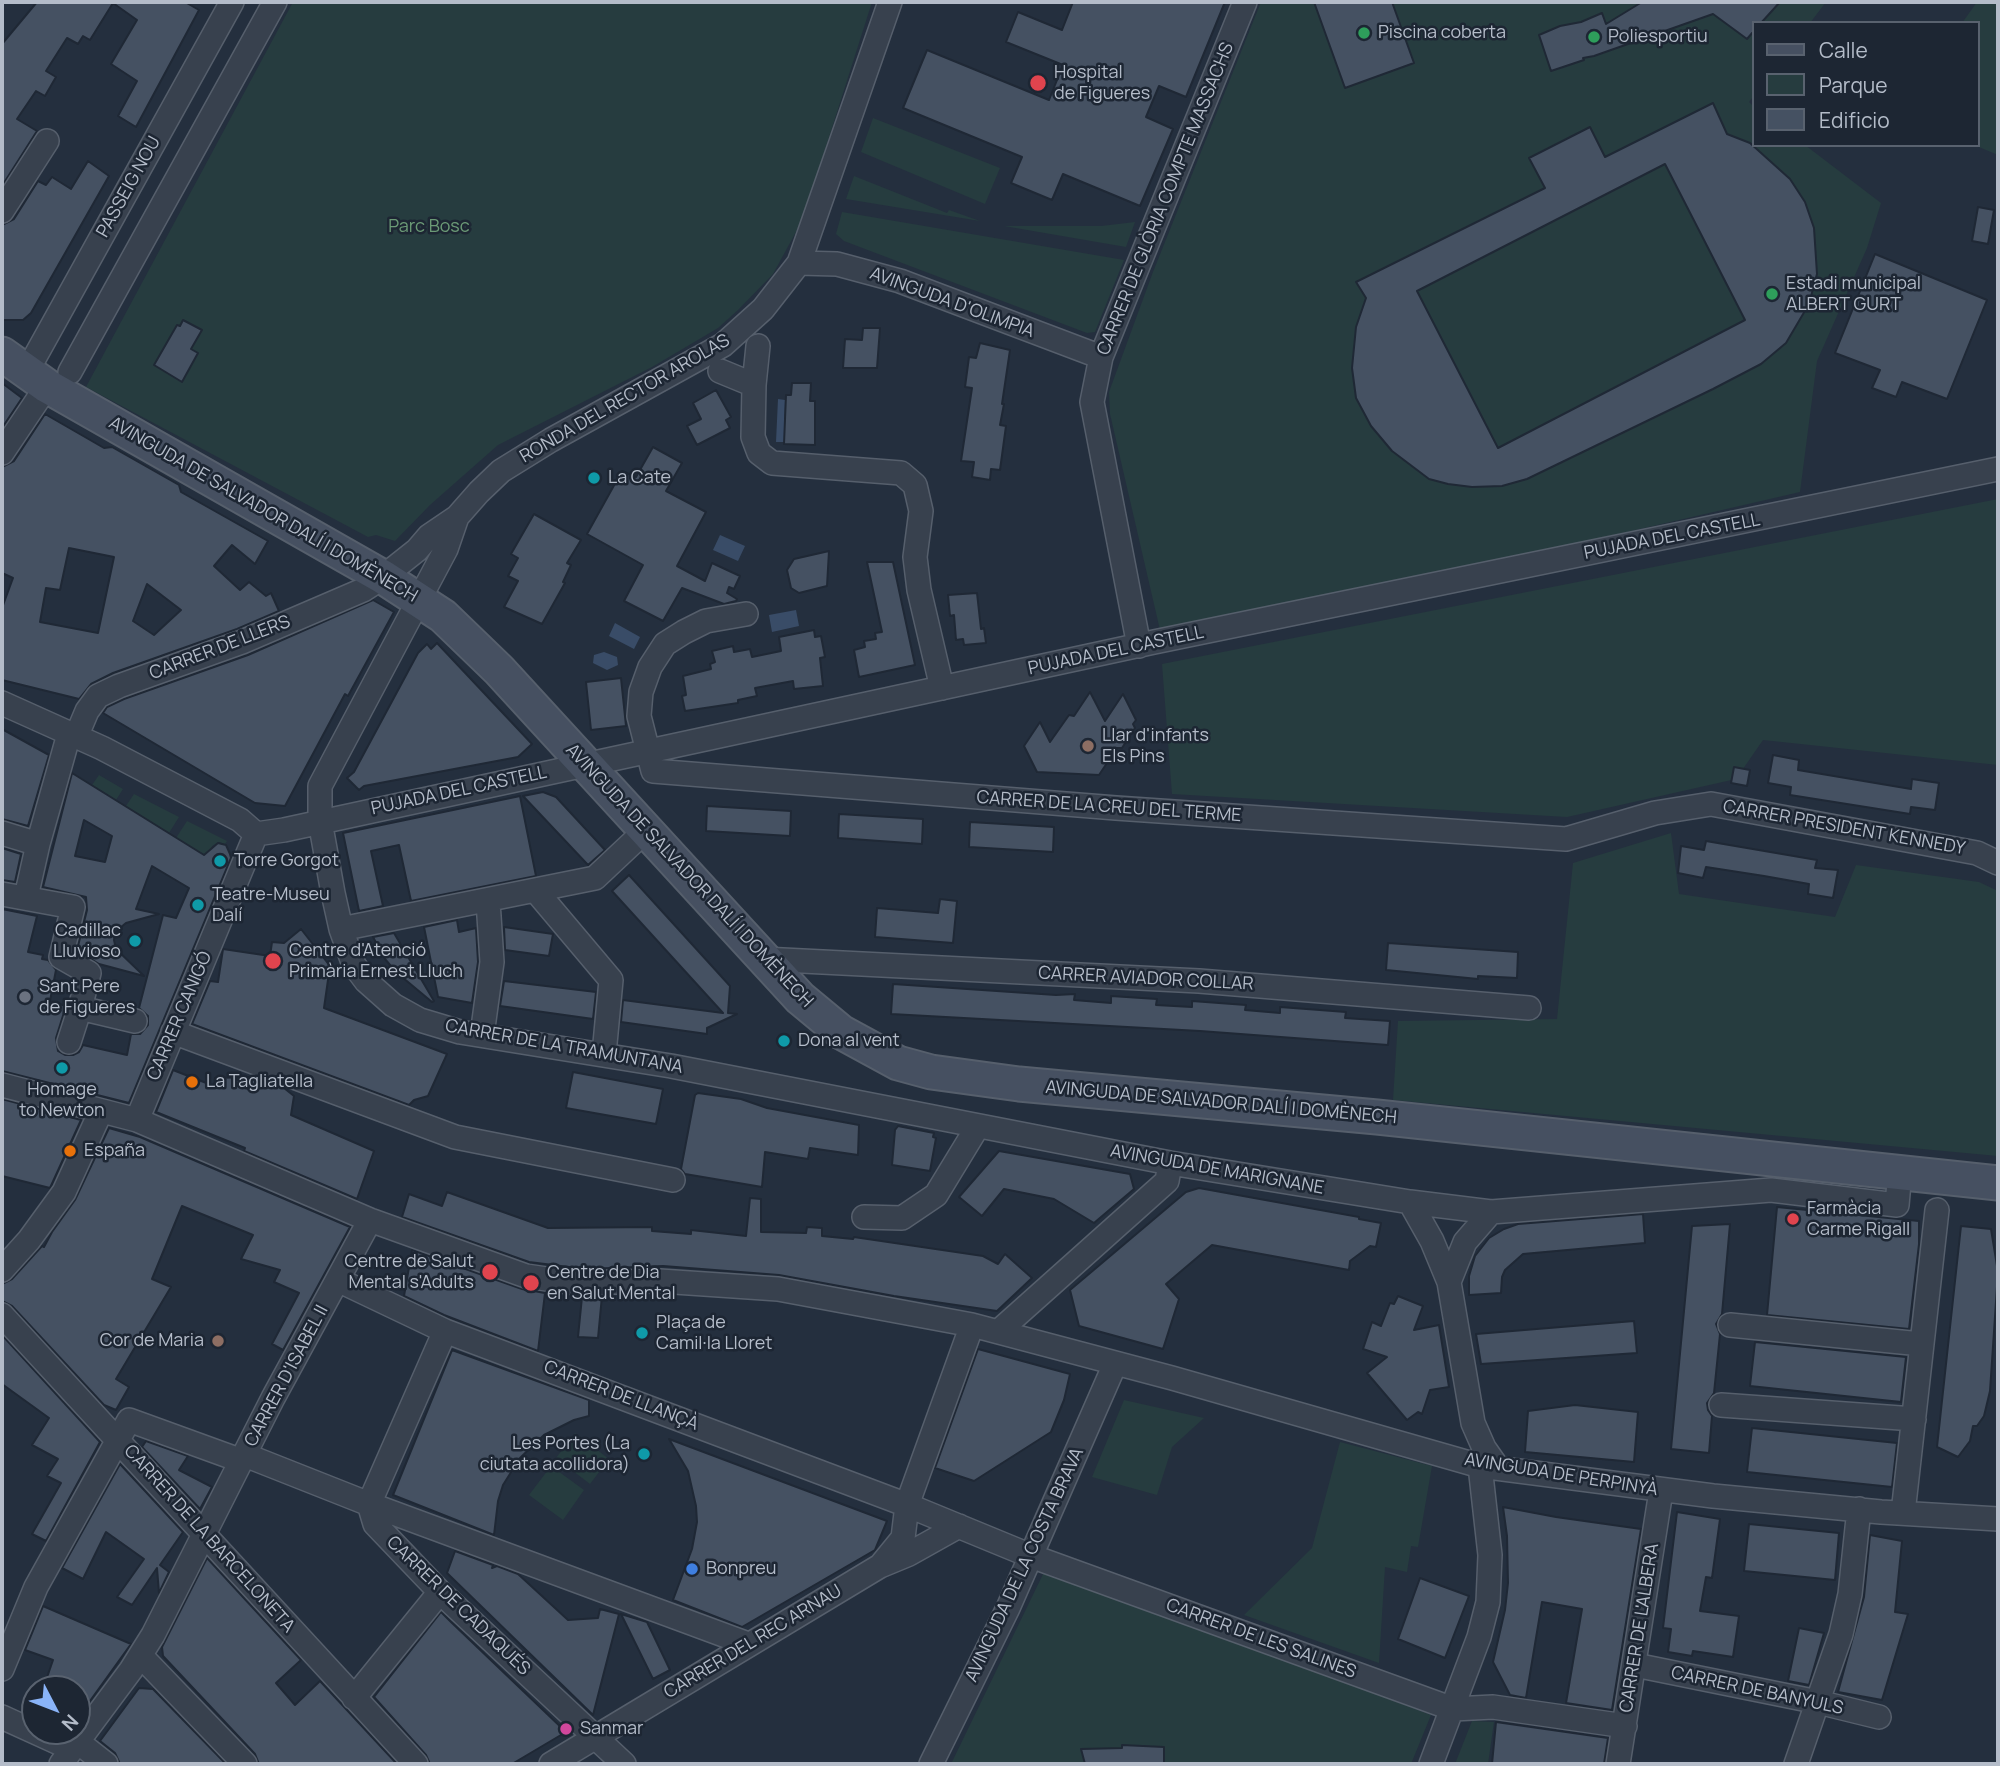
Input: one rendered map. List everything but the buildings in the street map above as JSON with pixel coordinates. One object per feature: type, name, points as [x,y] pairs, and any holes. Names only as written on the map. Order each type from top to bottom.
[{"type":"main road","name":"AVINGUDA DE SALVADOR DALÍ I DOMÈNECH","points":[[36,371],[383,577],[443,616],[466,636],[800,998],[841,1032],[884,1057],[931,1072],[1019,1084],[1363,1116],[1998,1183]]},
{"type":"street","name":"PASSEIG NOU","points":[[36,371],[232,2]]},
{"type":"street","points":[[2,453],[36,371],[275,2]]},
{"type":"street","name":"RONDA DEL RECTOR AROLAS","points":[[383,577],[417,550],[429,536],[457,517],[501,471],[551,440],[723,345],[763,309],[799,263],[890,2]]},
{"type":"street","name":"CARRER DE GLÒRIA COMPTE MASSACHS","points":[[1139,646],[1092,402],[1101,357],[1245,2]]},
{"type":"street","points":[[2,211],[47,141]]},
{"type":"street","name":"AVINGUDA D'OLIMPIA","points":[[799,263],[837,264],[900,281],[1101,357]]},
{"type":"street","name":"RONDA DEL RECTOR AROLAS","points":[[758,346],[753,437],[759,453],[772,463],[901,473],[915,485],[921,512],[915,556],[919,590],[942,688]]},
{"type":"street","name":"RONDA DEL RECTOR AROLAS","points":[[720,371],[754,385]]},
{"type":"street","name":"PUJADA DEL CASTELL","points":[[248,827],[284,830],[583,764],[650,761],[942,688],[1998,469]]},
{"type":"street","name":"RONDA DEL RECTOR AROLAS","points":[[320,786],[446,549],[457,517]]},
{"type":"street","points":[[417,550],[412,583],[419,600]]},
{"type":"street","name":"CARRER DE LLERS","points":[[29,898],[38,844],[72,735],[98,696],[242,642],[363,590],[383,577]]},
{"type":"street","points":[[650,761],[639,716],[641,692],[650,667],[665,644],[706,621],[746,614]]},
{"type":"street","points":[[2,703],[102,748],[248,827],[286,820],[304,807],[320,786]]},
{"type":"street","name":"CARRER DE LA CREU DEL TERME","points":[[650,761],[1115,808],[1566,839]]},
{"type":"street","name":"CARRER DE LA TRAMUNTANA","points":[[320,786],[320,821],[341,929],[354,965],[366,981],[393,1005],[420,1020],[482,1035],[733,1078]]},
{"type":"street","name":"CARRER PRESIDENT KENNEDY","points":[[1566,839],[1655,813],[1711,804],[1977,853],[1998,863]]},
{"type":"street","name":"CARRER CANIGÓ","points":[[137,1121],[173,1032],[248,827]]},
{"type":"street","points":[[341,929],[594,878],[645,831]]},
{"type":"street","points":[[2,833],[38,844]]},
{"type":"street","points":[[536,891],[611,980],[604,1054]]},
{"type":"street","points":[[2,894],[73,907],[61,957],[89,973],[69,1042]]},
{"type":"street","points":[[482,1035],[492,961],[488,901]]},
{"type":"street","name":"CARRER AVIADOR COLLAR","points":[[763,959],[1199,981],[1528,1008]]},
{"type":"street","points":[[80,1008],[135,1021]]},
{"type":"street","points":[[173,1032],[455,1137],[673,1180]]},
{"type":"street","name":"AVINGUDA DE MARIGNANE","points":[[733,1078],[1170,1163],[1410,1202],[1491,1212],[1771,1190],[1897,1205],[1900,1171]]},
{"type":"street","name":"AVINGUDA DE PERPINYÀ","points":[[2,1086],[137,1121],[370,1220],[526,1276],[574,1283],[660,1281],[778,1289],[972,1325],[1489,1467],[1661,1491],[1998,1519]]},
{"type":"street","points":[[2,1270],[29,1240],[64,1192],[101,1111]]},
{"type":"street","points":[[864,1217],[902,1219],[936,1195],[978,1126]]},
{"type":"street","name":"AVINGUDA DE MARIGNANE","points":[[1706,1194],[1774,1158]]},
{"type":"street","points":[[999,1331],[1167,1181],[1170,1163]]},
{"type":"street","points":[[1410,1202],[1432,1241],[1449,1282],[1473,1423],[1489,1467],[1491,1579],[1488,1602],[1467,1672],[1431,1764]]},
{"type":"street","points":[[1445,1206],[1465,1242]]},
{"type":"street","points":[[1903,1513],[1937,1210]]},
{"type":"street","points":[[1449,1282],[1465,1242],[1491,1212]]},
{"type":"street","name":"CARRER D'ISABEL II","points":[[70,1752],[141,1656],[273,1398],[370,1220]]},
{"type":"street","name":"CARRER DE LLANÇÀ","points":[[338,1280],[445,1331],[908,1505]]},
{"type":"street","name":"CARRER DE LA BARCELONETA","points":[[2,1315],[416,1764]]},
{"type":"street","points":[[880,1566],[903,1538],[908,1505],[972,1325]]},
{"type":"street","points":[[1730,1325],[1921,1344]]},
{"type":"street","points":[[369,1504],[445,1331]]},
{"type":"street","name":"AVINGUDA DE LA COSTA BRAVA","points":[[931,1764],[1008,1608],[1115,1364]]},
{"type":"street","points":[[1721,1405],[1913,1419]]},
{"type":"street","points":[[2,1669],[36,1587],[129,1420],[244,1458],[748,1644]]},
{"type":"street","points":[[1458,1459],[1467,1443],[1473,1423]]},
{"type":"street","name":"CARRER DE L'ALBERA","points":[[1618,1764],[1661,1491]]},
{"type":"street","name":"CARRER DE CADAQUÉS","points":[[369,1504],[375,1524],[440,1592],[624,1764]]},
{"type":"street","name":"CARRER DE LES SALINES","points":[[908,1505],[1031,1556],[1453,1709],[1493,1707],[1625,1726]]},
{"type":"street","points":[[1796,1764],[1846,1612],[1859,1509]]},
{"type":"street","name":"CARRER DEL REC ARNAU","points":[[551,1764],[880,1566],[909,1555],[959,1526]]},
{"type":"street","points":[[354,1698],[440,1592]]},
{"type":"street","points":[[141,1656],[245,1764]]},
{"type":"street","name":"CARRER DE BANYULS","points":[[1634,1665],[1879,1717]]},
{"type":"street","points":[[1467,1672],[1493,1707]]},
{"type":"street","points":[[2,1717],[70,1752],[106,1764]]},
{"type":"green space","name":"Parc Bosc","points":[[293,2],[872,2],[803,219],[773,274],[718,328],[652,367],[498,445],[430,505],[395,541],[376,535],[368,537],[86,387]]},
{"type":"green space","points":[[1261,2],[1826,2],[1812,21],[1752,21],[1752,98],[1749,102],[1752,105],[1752,147],[1808,147],[1881,203],[1867,248],[1817,361],[1800,492],[1428,578],[1160,630],[1110,414],[1109,392],[1153,272]]},
{"type":"green space","points":[[1977,2],[1998,2],[1998,155],[1979,147],[1979,21],[1963,21]]},
{"type":"green space","points":[[873,118],[1000,168],[985,204],[861,152]]},
{"type":"green space","points":[[854,176],[947,213],[949,210],[980,221],[846,199]]},
{"type":"green space","points":[[842,212],[1124,260],[1095,332],[1087,333],[844,241],[836,234]]},
{"type":"green space","points":[[1135,222],[1126,247],[1004,226],[1101,226]]},
{"type":"green space","points":[[1998,499],[1998,765],[1763,740],[1736,779],[1567,817],[1172,794],[1162,664]]},
{"type":"green space","points":[[99,775],[123,789],[116,800],[92,785]]},
{"type":"green space","points":[[134,794],[179,817],[169,833],[126,806]]},
{"type":"green space","points":[[187,821],[227,841],[225,844],[219,842],[212,846],[208,857],[176,838]]},
{"type":"green space","points":[[1671,833],[1679,894],[1835,917],[1856,865],[1979,882],[1998,891],[1998,1156],[1393,1100],[1398,1021],[1557,1019],[1573,863]]},
{"type":"green space","points":[[1124,1400],[1204,1418],[1172,1447],[1157,1495],[1092,1477]]},
{"type":"green space","points":[[575,1433],[609,1459],[590,1484],[556,1458]]},
{"type":"green space","points":[[1340,1442],[1432,1466],[1418,1547],[1411,1546],[1407,1572],[1385,1567],[1379,1663],[1244,1615],[1312,1548]]},
{"type":"green space","points":[[551,1466],[584,1490],[563,1520],[529,1495]]},
{"type":"green space","points":[[1046,1568],[1431,1715],[1411,1764],[951,1764]]},
{"type":"green space","points":[[1472,1721],[1494,1722],[1488,1764],[1455,1764]]},
{"type":"water","points":[[778,399],[785,400],[784,442],[776,442]]},
{"type":"water","points":[[720,535],[745,546],[738,561],[713,550]]},
{"type":"water","points":[[796,610],[799,626],[772,632],[769,615]]},
{"type":"water","points":[[615,623],[640,637],[634,649],[609,636]]},
{"type":"water","points":[[604,652],[617,657],[618,665],[607,670],[593,663],[594,655]]},
{"type":"place","name":"Piscina coberta","points":[[1364,33]]},
{"type":"place","name":"Poliesportiu","points":[[1594,37]]},
{"type":"place","name":"Hospital de Figueres","points":[[1038,83]]},
{"type":"place","name":"Estadi municipal ALBERT GURT","points":[[1772,294]]},
{"type":"place","name":"La Cate","points":[[594,478]]},
{"type":"place","name":"Llar d'infants Els Pins","points":[[1088,746]]},
{"type":"place","name":"Torre Gorgot","points":[[220,861]]},
{"type":"place","name":"Teatre-Museu Dalí","points":[[198,905]]},
{"type":"place","name":"Cadillac Lluvioso","points":[[135,941]]},
{"type":"place","name":"Centre d'Atenció Primària Ernest Lluch","points":[[273,961]]},
{"type":"place","name":"Sant Pere de Figueres","points":[[25,997]]},
{"type":"place","name":"Dona al vent","points":[[784,1041]]},
{"type":"place","name":"Homage to Newton","points":[[62,1068]]},
{"type":"place","name":"La Tagliatella","points":[[192,1082]]},
{"type":"place","name":"España","points":[[70,1151]]},
{"type":"place","name":"Farmàcia Carme Rigall","points":[[1793,1219]]},
{"type":"place","name":"Centre de Salut Mental s'Adults","points":[[490,1272]]},
{"type":"place","name":"Centre de Dia en Salut Mental","points":[[531,1283]]},
{"type":"place","name":"Plaça de Camil·la Lloret","points":[[642,1333]]},
{"type":"place","name":"Cor de Maria","points":[[218,1341]]},
{"type":"place","name":"Les Portes (La ciutata acollidora)","points":[[644,1454]]},
{"type":"place","name":"Bonpreu","points":[[692,1569]]},
{"type":"place","name":"Sanmar","points":[[566,1729]]}]
